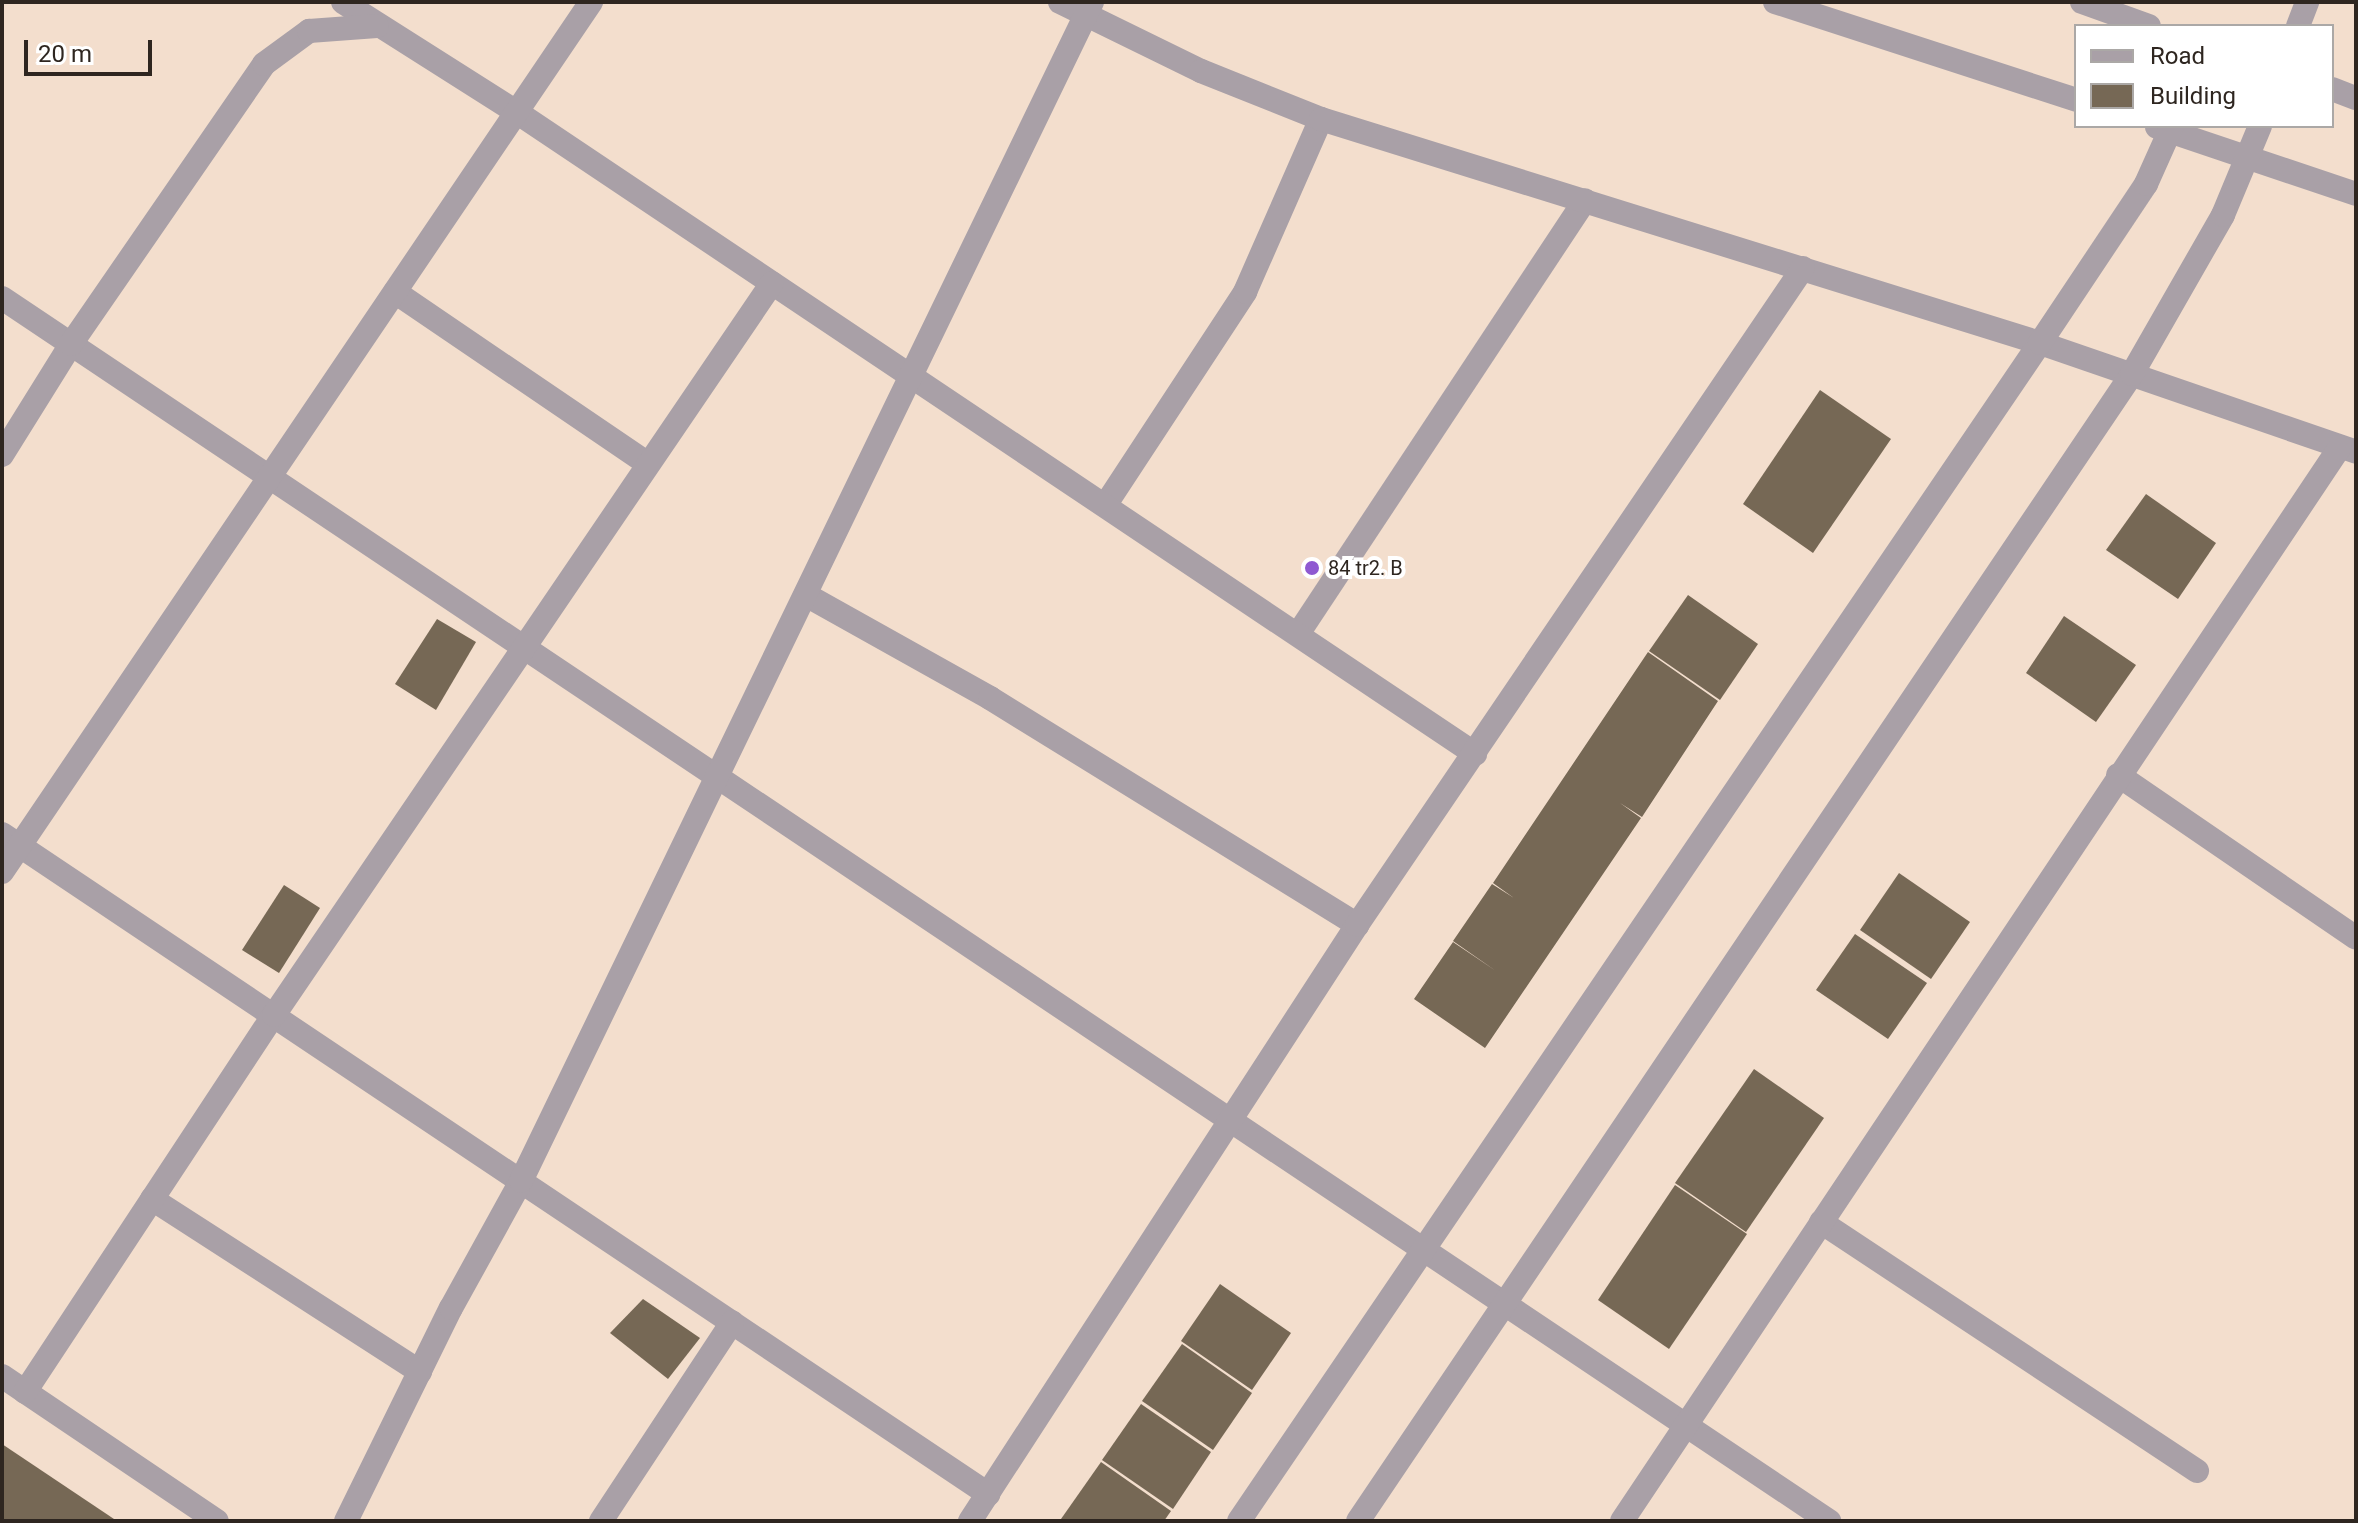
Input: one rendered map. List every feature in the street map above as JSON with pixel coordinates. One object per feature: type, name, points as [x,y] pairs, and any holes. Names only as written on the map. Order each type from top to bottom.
[{"type":"street","points":[[343,2],[518,113],[1475,754]]},
{"type":"street","points":[[2,872],[11,840],[268,477],[591,2]]},
{"type":"street","points":[[1060,2],[1089,8],[1201,71],[1321,119],[2040,343],[2348,449],[2118,775],[1622,1521]]},
{"type":"street","points":[[1775,2],[2074,99]]},
{"type":"street","points":[[2082,2],[2143,24]]},
{"type":"street","points":[[2299,24],[2307,2]]},
{"type":"street","points":[[346,1521],[521,1181],[1089,8]]},
{"type":"street","points":[[2,455],[71,344],[264,64],[309,31],[377,26]]},
{"type":"street","points":[[2334,90],[2356,98]]},
{"type":"street","points":[[1106,504],[1245,292],[1321,119]]},
{"type":"street","points":[[1239,1521],[1421,1248],[2146,184],[2166,128],[2356,194]]},
{"type":"street","points":[[1358,1521],[2132,374],[2217,227],[2259,128]]},
{"type":"street","points":[[1298,634],[1585,200]]},
{"type":"street","points":[[970,1521],[1357,925],[1803,268]]},
{"type":"street","points":[[25,1392],[274,1015],[772,283]]},
{"type":"street","points":[[395,292],[648,464]]},
{"type":"street","points":[[2,298],[1829,1521]]},
{"type":"street","points":[[806,595],[990,698],[1357,925]]},
{"type":"street","points":[[2118,775],[2356,938]]},
{"type":"street","points":[[11,840],[988,1494]]},
{"type":"street","points":[[152,1199],[420,1372]]},
{"type":"street","points":[[1821,1222],[2197,1471]]},
{"type":"street","points":[[601,1521],[732,1322]]},
{"type":"street","points":[[2,1376],[217,1521]]},
{"type":"building","points":[[1820,390],[1891,439],[1813,553],[1743,504]]},
{"type":"building","points":[[2146,494],[2216,543],[2178,599],[2106,550]]},
{"type":"building","points":[[1688,595],[1758,644],[1720,700],[1649,651]]},
{"type":"building","points":[[2064,616],[2136,665],[2096,722],[2026,673]]},
{"type":"building","points":[[437,619],[476,642],[436,710],[395,684]]},
{"type":"building","points":[[1648,652],[1718,701],[1642,817],[1620,803],[1641,818],[1485,1048],[1414,999],[1453,942],[1496,971],[1453,941],[1492,884],[1514,898],[1493,883]]},
{"type":"building","points":[[1899,873],[1970,922],[1931,979],[1860,930]]},
{"type":"building","points":[[284,885],[320,908],[279,973],[242,950]]},
{"type":"building","points":[[1855,934],[1927,983],[1888,1039],[1816,990]]},
{"type":"building","points":[[1754,1069],[1824,1118],[1746,1232],[1675,1183]]},
{"type":"building","points":[[1675,1185],[1747,1234],[1669,1349],[1598,1300]]},
{"type":"building","points":[[1220,1284],[1291,1333],[1252,1390],[1181,1341]]},
{"type":"building","points":[[643,1299],[700,1338],[668,1379],[610,1333]]},
{"type":"building","points":[[1182,1344],[1252,1393],[1213,1450],[1142,1401]]},
{"type":"building","points":[[1141,1404],[1211,1452],[1173,1509],[1102,1460]]},
{"type":"building","points":[[2,1444],[117,1521],[2,1521]]},
{"type":"building","points":[[1101,1462],[1171,1511],[1164,1521],[1061,1519]]},
{"type":"place","name":"84 tr2. B","points":[[1312,568]]}]
